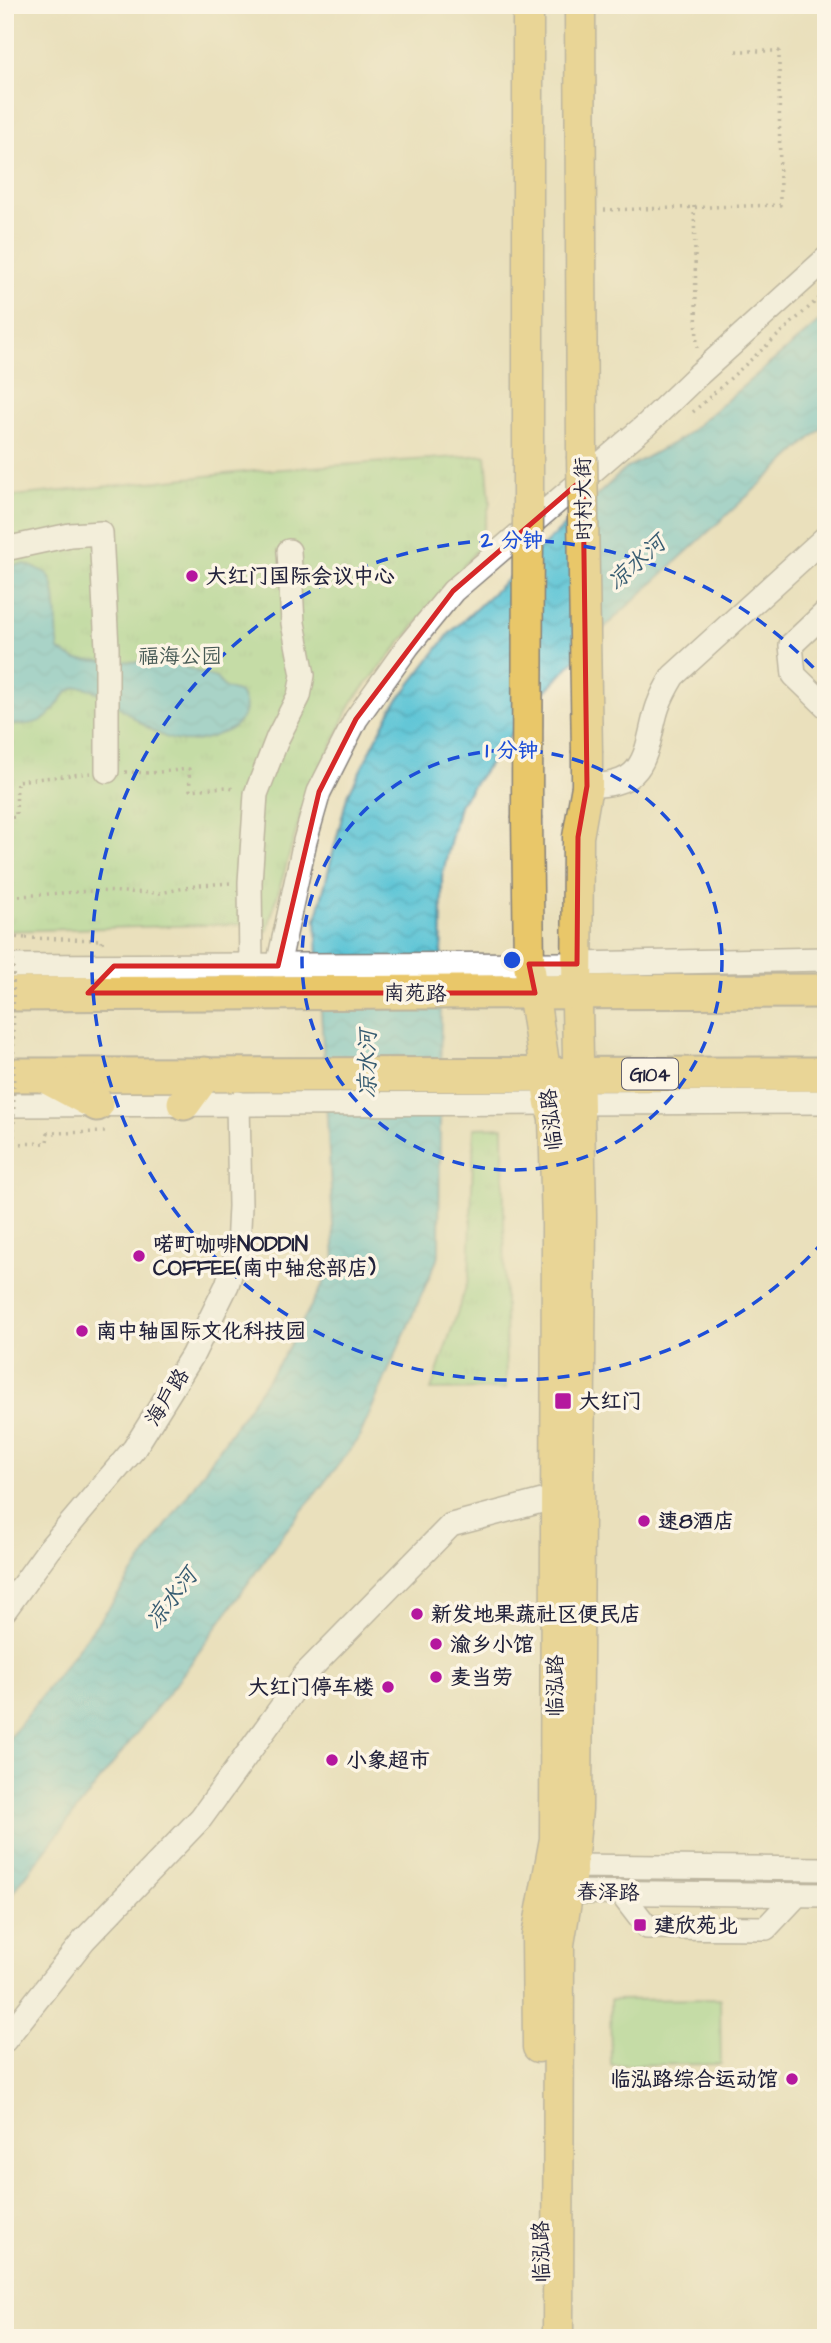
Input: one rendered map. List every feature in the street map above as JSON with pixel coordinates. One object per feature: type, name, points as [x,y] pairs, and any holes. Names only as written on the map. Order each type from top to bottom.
[{"type":"highway","points":[[88,993],[114,966]]},
{"type":"highway","name":"南苑路","points":[[5,994],[88,993],[304,978],[577,979],[826,991]]},
{"type":"highway","points":[[184,1103],[205,1074]]},
{"type":"highway","name":"G104","points":[[5,1075],[205,1074],[303,1088],[564,1088],[826,1074]]},
{"type":"highway","points":[[43,1075],[103,1118]]},
{"type":"main road","points":[[528,5],[527,819],[532,979]]},
{"type":"main road","name":"时村大街","points":[[577,979],[578,837],[587,786],[580,5]]},
{"type":"main road","name":"临泓路","points":[[532,979],[564,1088],[582,1216],[577,1795],[563,1878],[559,1944],[558,2338]]},
{"type":"main road","name":"临泓路","points":[[542,2338],[537,1936],[563,1878],[555,1839],[557,1225],[554,1118],[564,1088],[577,979]]},
{"type":"street","points":[[278,966],[305,841],[319,792],[356,719],[408,646],[453,591],[646,425],[826,259]]},
{"type":"street","points":[[5,548],[70,535],[101,533],[107,648],[107,771]]},
{"type":"street","points":[[587,786],[607,785],[625,778],[637,769],[644,755],[658,705],[673,676],[826,537]]},
{"type":"street","points":[[251,967],[250,882],[256,794],[278,737],[299,696],[303,675],[293,623],[289,551]]},
{"type":"street","points":[[826,612],[791,645],[794,675],[826,706]]},
{"type":"street","points":[[577,979],[826,959]]},
{"type":"street","points":[[5,966],[278,966],[304,978]]},
{"type":"street","points":[[5,1105],[103,1118],[184,1103],[238,1103],[303,1088]]},
{"type":"street","points":[[564,1088],[826,1102]]},
{"type":"street","name":"海户路","points":[[5,1610],[49,1549],[134,1449],[192,1356],[227,1285],[238,1249],[238,1103]]},
{"type":"street","points":[[5,2040],[84,1940],[201,1818],[306,1673],[451,1525],[542,1501],[556,1500]]},
{"type":"street","name":"春泽路","points":[[563,1878],[826,1869]]},
{"type":"street","name":"春泽路","points":[[563,1878],[620,1892],[826,1895]]},
{"type":"street","points":[[620,1892],[647,1927],[766,1928],[798,1894]]},
{"type":"path","points":[[581,211],[780,205],[779,51],[733,51]]},
{"type":"path","points":[[694,206],[698,375]]},
{"type":"path","points":[[693,412],[826,292]]},
{"type":"path","points":[[5,897],[91,891],[160,893],[200,885],[250,882]]},
{"type":"path","points":[[93,940],[13,937],[14,1144],[47,1143],[48,1133],[103,1118]]},
{"type":"path","points":[[5,1038],[15,1038]]},
{"type":"highlighted area","points":[[583,479],[587,786],[578,837],[577,964],[529,964],[535,993],[88,993],[114,966],[278,966],[319,792],[356,719],[453,591]]},
{"type":"green space","name":"福海公园","points":[[486,455],[490,503],[479,547],[352,702],[303,808],[267,931],[241,924],[5,931],[5,497],[254,471]]},
{"type":"green space","points":[[503,1127],[506,1389],[431,1390],[469,1278],[474,1128]]},
{"type":"green space","points":[[720,1999],[721,2064],[611,2065],[610,2000]]},
{"type":"water","name":"凉水河","points":[[826,316],[826,424],[609,623],[531,707],[459,805],[442,877],[439,1255],[358,1440],[278,1541],[186,1670],[5,1902],[5,1744],[108,1609],[283,1357],[335,1262],[316,920],[347,797],[392,708],[449,634],[625,469],[682,438]]},
{"type":"water","points":[[25,564],[46,573],[50,579],[55,597],[59,650],[76,660],[173,663],[216,678],[225,688],[240,693],[245,708],[242,719],[230,730],[211,737],[180,741],[154,732],[101,694],[76,687],[66,693],[43,720],[27,724],[5,723],[5,566]]},
{"type":"place","name":"大红门国际会议中心","points":[[192,576]]},
{"type":"place","name":"喏町咖啡NODDIN COFFEE(南中轴总部店)","points":[[139,1256]]},
{"type":"place","name":"南中轴国际文化科技园","points":[[82,1331]]},
{"type":"place","name":"大红门","points":[[563,1401]]},
{"type":"place","name":"速8酒店","points":[[644,1521]]},
{"type":"place","name":"新发地果蔬社区便民店","points":[[417,1614]]},
{"type":"place","name":"渝乡小馆","points":[[436,1644]]},
{"type":"place","name":"麦当劳","points":[[436,1677]]},
{"type":"place","name":"大红门停车楼","points":[[388,1687]]},
{"type":"place","name":"小象超市","points":[[332,1760]]},
{"type":"place","name":"建欣苑北","points":[[640,1925]]},
{"type":"place","name":"临泓路综合运动馆","points":[[792,2079]]}]
